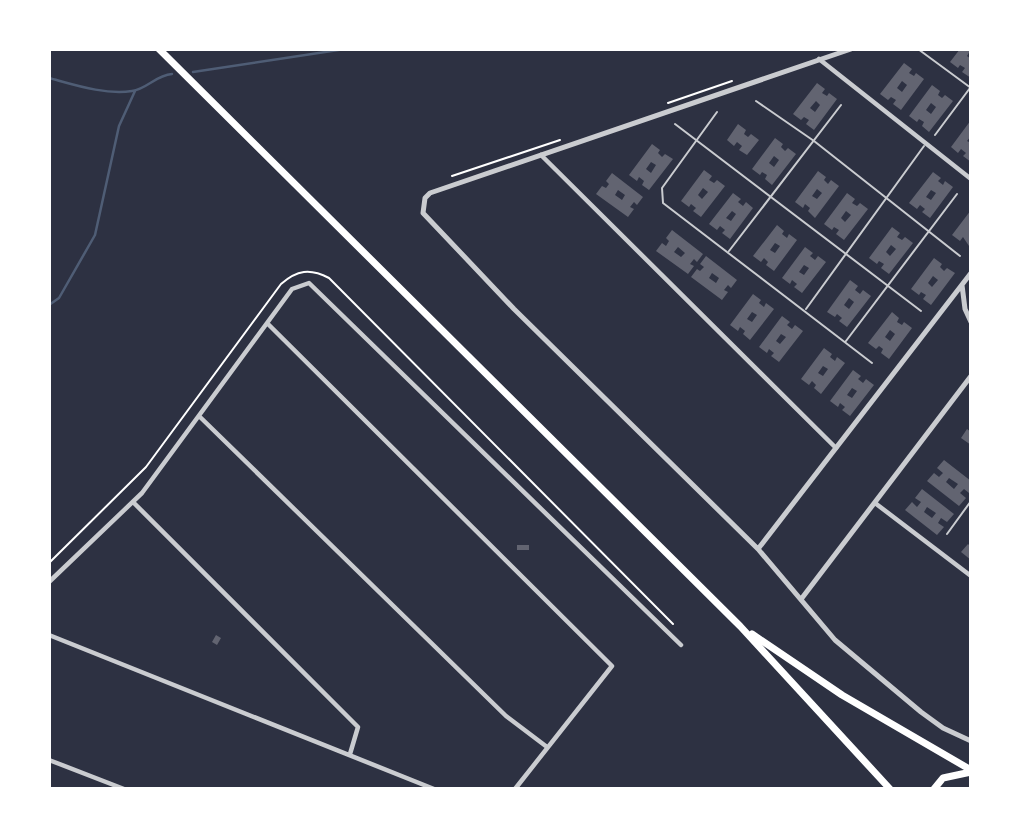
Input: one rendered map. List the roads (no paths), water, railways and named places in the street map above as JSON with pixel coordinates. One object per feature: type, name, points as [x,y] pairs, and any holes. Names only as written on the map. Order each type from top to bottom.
[{"type":"main road","points":[[159,49],[740,626],[890,789]]},
{"type":"main road","points":[[740,626],[842,695],[971,771]]},
{"type":"main road","points":[[934,789],[943,778],[971,771]]},
{"type":"street","points":[[851,49],[430,193],[423,205],[427,220],[758,549],[835,640],[921,712],[943,728],[971,741]]},
{"type":"street","points":[[819,59],[971,179]]},
{"type":"street","points":[[541,155],[836,449]]},
{"type":"street","points":[[758,549],[971,273]]},
{"type":"street","points":[[49,582],[133,502],[297,285],[314,285],[681,645]]},
{"type":"street","points":[[962,285],[965,309],[971,321]]},
{"type":"street","points":[[267,323],[612,666],[515,789]]},
{"type":"street","points":[[802,598],[971,376]]},
{"type":"street","points":[[199,415],[506,716],[547,747]]},
{"type":"street","points":[[133,502],[358,727],[350,754]]},
{"type":"street","points":[[875,503],[971,576]]},
{"type":"street","points":[[49,635],[434,789]]},
{"type":"street","points":[[49,760],[124,789]]},
{"type":"lane","points":[[918,49],[971,88],[935,135]]},
{"type":"lane","points":[[756,101],[814,141],[960,256]]},
{"type":"lane","points":[[729,252],[841,105]]},
{"type":"lane","points":[[717,112],[662,188],[661,198],[872,363]]},
{"type":"lane","points":[[675,124],[921,311]]},
{"type":"lane","points":[[806,310],[926,144]]},
{"type":"lane","points":[[846,342],[957,194]]},
{"type":"lane","points":[[947,534],[971,502]]},
{"type":"waterway","points":[[193,72],[345,49]]},
{"type":"waterway","points":[[49,78],[90,89],[122,92],[137,90],[172,74]]},
{"type":"waterway","points":[[49,305],[59,298],[95,235],[119,126],[135,91]]}]
